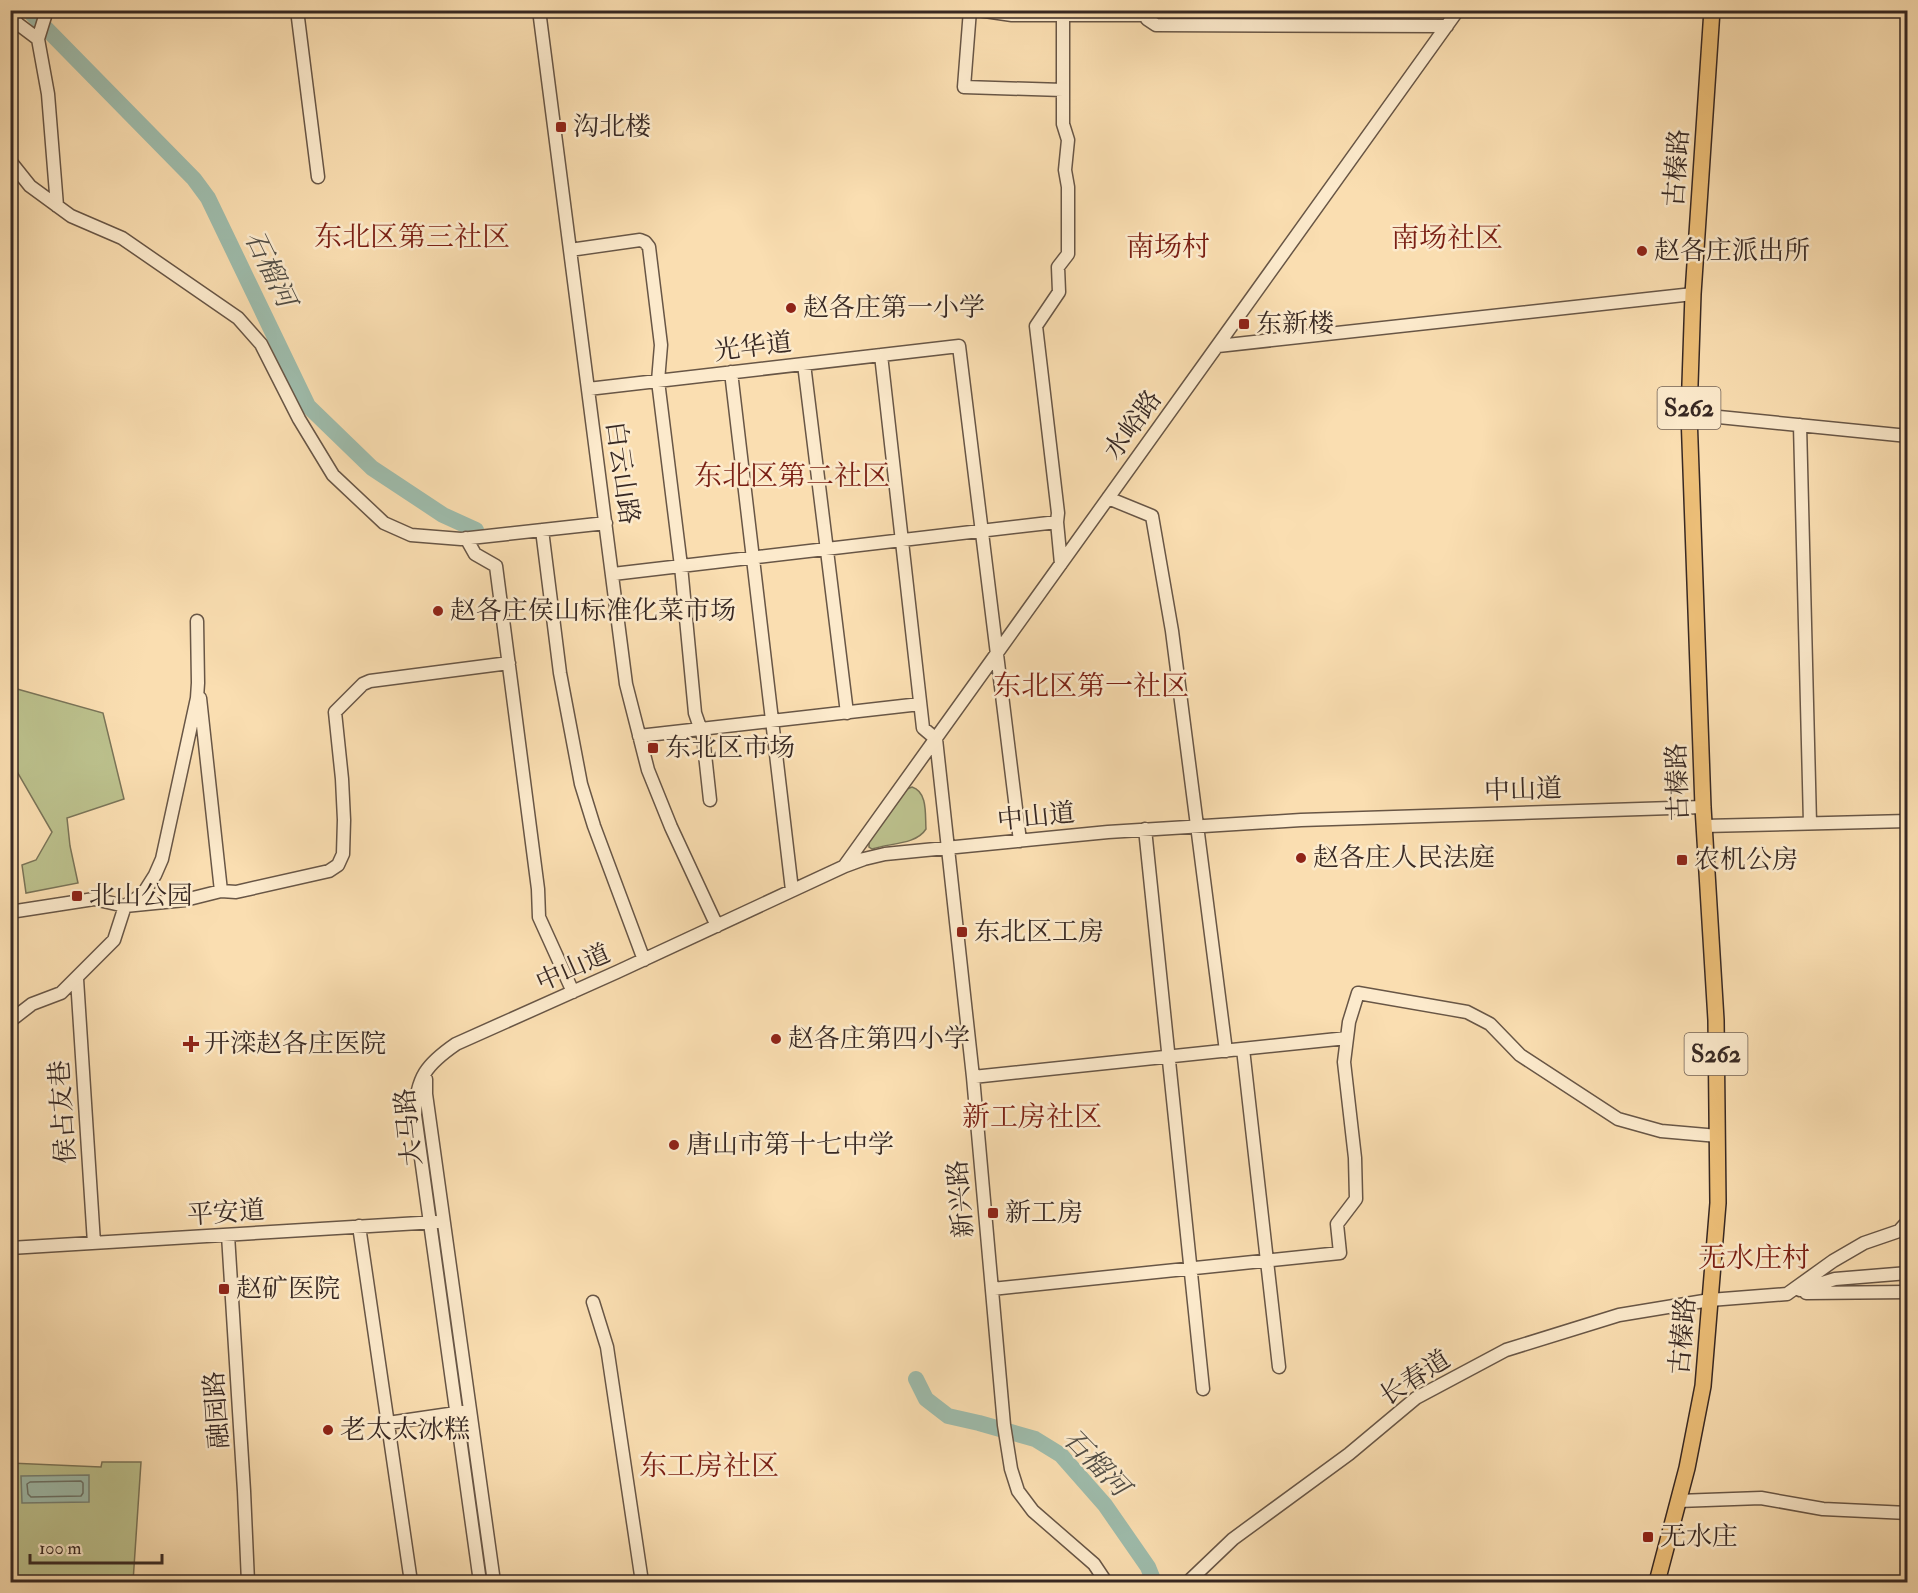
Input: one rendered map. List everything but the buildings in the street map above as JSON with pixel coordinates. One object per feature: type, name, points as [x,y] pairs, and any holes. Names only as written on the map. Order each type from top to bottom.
[{"type":"main road","name":"古榛路","points":[[1657,1582],[1687,1468],[1703,1386],[1718,1203],[1716,1020],[1702,807],[1689,414],[1693,294],[1712,10]]},
{"type":"street","points":[[297,10],[318,177]]},
{"type":"street","name":"白云山路","points":[[539,10],[626,684],[648,770],[671,827],[717,926]]},
{"type":"street","points":[[970,10],[964,87],[1063,90]]},
{"type":"street","points":[[978,10],[1012,15],[1146,13],[1146,19],[1156,25],[1447,26]]},
{"type":"street","name":"水峪路","points":[[845,866],[1458,10]]},
{"type":"street","points":[[46,14],[38,37],[48,94],[57,206]]},
{"type":"street","points":[[10,15],[18,24],[38,37]]},
{"type":"street","points":[[1061,564],[1058,513],[1036,326],[1059,292],[1058,267],[1068,254],[1068,187],[1065,170],[1068,141],[1063,124],[1063,15]]},
{"type":"street","points":[[10,161],[30,186],[71,216],[122,238],[238,318],[261,344],[299,419],[333,475],[384,523],[411,535],[466,538],[606,523]]},
{"type":"street","points":[[570,250],[640,240],[647,244],[661,345],[658,381],[681,566],[695,713],[703,736],[710,800]]},
{"type":"street","points":[[1218,346],[1693,294]]},
{"type":"street","name":"光华道","points":[[588,389],[958,346],[982,531]]},
{"type":"street","points":[[881,355],[923,729],[936,738]]},
{"type":"street","points":[[804,364],[847,713]]},
{"type":"street","points":[[731,372],[792,890]]},
{"type":"street","points":[[1689,414],[1908,436]]},
{"type":"street","points":[[1800,425],[1810,823]]},
{"type":"street","points":[[1108,498],[1152,516],[1172,631],[1226,1051]]},
{"type":"street","points":[[613,574],[1057,522]]},
{"type":"street","points":[[542,530],[560,673],[581,784],[594,826],[644,960]]},
{"type":"street","points":[[982,531],[1020,841]]},
{"type":"street","points":[[466,538],[475,554],[496,566],[538,889],[539,917],[573,992]]},
{"type":"street","points":[[197,621],[198,683],[221,891]]},
{"type":"street","points":[[10,912],[94,899],[125,906],[185,900],[221,891],[236,892],[329,871],[338,866],[343,854],[342,779],[334,712],[363,684],[370,681],[509,663]]},
{"type":"street","points":[[10,1021],[32,1004],[61,993],[77,979],[114,940],[125,906],[143,894],[155,875],[162,859],[198,683]]},
{"type":"street","points":[[639,736],[920,704]]},
{"type":"street","name":"新兴路","points":[[936,738],[973,1077],[1006,1443],[1011,1469],[1018,1491],[1033,1511],[1094,1564],[1106,1582]]},
{"type":"street","name":"中山道","points":[[426,1072],[435,1059],[456,1044],[644,960],[845,866],[885,854],[1145,829],[1312,819],[1702,807]]},
{"type":"street","points":[[1704,826],[1908,821]]},
{"type":"street","points":[[1145,829],[1203,1389]]},
{"type":"street","name":"侯占友巷","points":[[77,979],[94,1243]]},
{"type":"street","points":[[992,1289],[1340,1253],[1337,1224],[1356,1199],[1355,1158],[1344,1062],[1349,1022],[1358,993],[1467,1012],[1491,1024],[1520,1055],[1618,1119],[1661,1131],[1718,1136]]},
{"type":"street","points":[[973,1077],[1347,1038]]},
{"type":"street","points":[[1243,1049],[1279,1367]]},
{"type":"street","name":"大马路","points":[[426,1072],[416,1098],[415,1114],[480,1582]]},
{"type":"street","name":"大马路","points":[[426,1072],[426,1094],[443,1222],[494,1582]]},
{"type":"street","points":[[1787,1294],[1833,1261],[1864,1243],[1899,1231],[1908,1221]]},
{"type":"street","name":"平安道","points":[[10,1248],[443,1222]]},
{"type":"street","points":[[359,1226],[411,1582]]},
{"type":"street","name":"融园路","points":[[228,1235],[248,1582]]},
{"type":"street","points":[[1787,1294],[1835,1279],[1908,1273]]},
{"type":"street","points":[[1787,1294],[1908,1292]]},
{"type":"street","name":"长春道","points":[[1188,1582],[1233,1539],[1349,1454],[1416,1398],[1506,1350],[1619,1316],[1710,1300],[1787,1294]]},
{"type":"street","points":[[593,1302],[607,1347],[642,1582]]},
{"type":"street","points":[[388,1423],[470,1412]]},
{"type":"street","points":[[1678,1501],[1761,1498],[1823,1509],[1908,1513]]},
{"type":"green space","points":[[1419,10],[1419,19],[1155,18],[1153,11]]},
{"type":"green space","points":[[10,687],[103,713],[124,799],[67,818],[78,883],[26,893],[22,865],[36,860],[52,832],[15,768],[11,771]]},
{"type":"green space","points":[[912,787],[921,794],[923,799],[926,829],[909,841],[872,849],[869,847],[869,841],[907,789]]},
{"type":"green space","points":[[102,1462],[141,1462],[133,1582],[11,1577],[10,1463],[101,1467]]},
{"type":"water","points":[[89,1475],[89,1502],[22,1503],[21,1476]]},
{"type":"waterway","name":"石榴河","points":[[28,10],[194,179],[208,198],[308,406],[372,468],[443,515],[476,530]]},
{"type":"waterway","name":"石榴河","points":[[916,1379],[926,1399],[948,1416],[1035,1439],[1061,1455],[1105,1505],[1148,1567],[1154,1582]]},
{"type":"place","name":"沟北楼","points":[[561,127]]},
{"type":"place","name":"赵各庄派出所","points":[[1642,251]]},
{"type":"place","name":"赵各庄第一小学","points":[[791,308]]},
{"type":"place","name":"东新楼","points":[[1244,324]]},
{"type":"place","name":"赵各庄侯山标准化菜市场","points":[[438,611]]},
{"type":"place","name":"东北区市场","points":[[653,748]]},
{"type":"place","name":"赵各庄人民法庭","points":[[1301,858]]},
{"type":"place","name":"农机公房","points":[[1682,860]]},
{"type":"place","name":"北山公园","points":[[77,896]]},
{"type":"place","name":"东北区工房","points":[[962,932]]},
{"type":"place","name":"赵各庄第四小学","points":[[776,1039]]},
{"type":"place","name":"开滦赵各庄医院","points":[[191,1044]]},
{"type":"place","name":"唐山市第十七中学","points":[[674,1145]]},
{"type":"place","name":"新工房","points":[[993,1213]]},
{"type":"place","name":"赵矿医院","points":[[224,1289]]},
{"type":"place","name":"老太太冰糕","points":[[328,1430]]},
{"type":"place","name":"无水庄","points":[[1648,1537]]},
{"type":"district","name":"东北区第三社区","points":[[412,237]]},
{"type":"district","name":"南场社区","points":[[1447,238]]},
{"type":"district","name":"南场村","points":[[1168,247]]},
{"type":"district","name":"东北区第二社区","points":[[792,476]]},
{"type":"district","name":"东北区第一社区","points":[[1091,686]]},
{"type":"district","name":"新工房社区","points":[[1032,1117]]},
{"type":"district","name":"无水庄村","points":[[1754,1258]]},
{"type":"district","name":"东工房社区","points":[[709,1466]]}]
